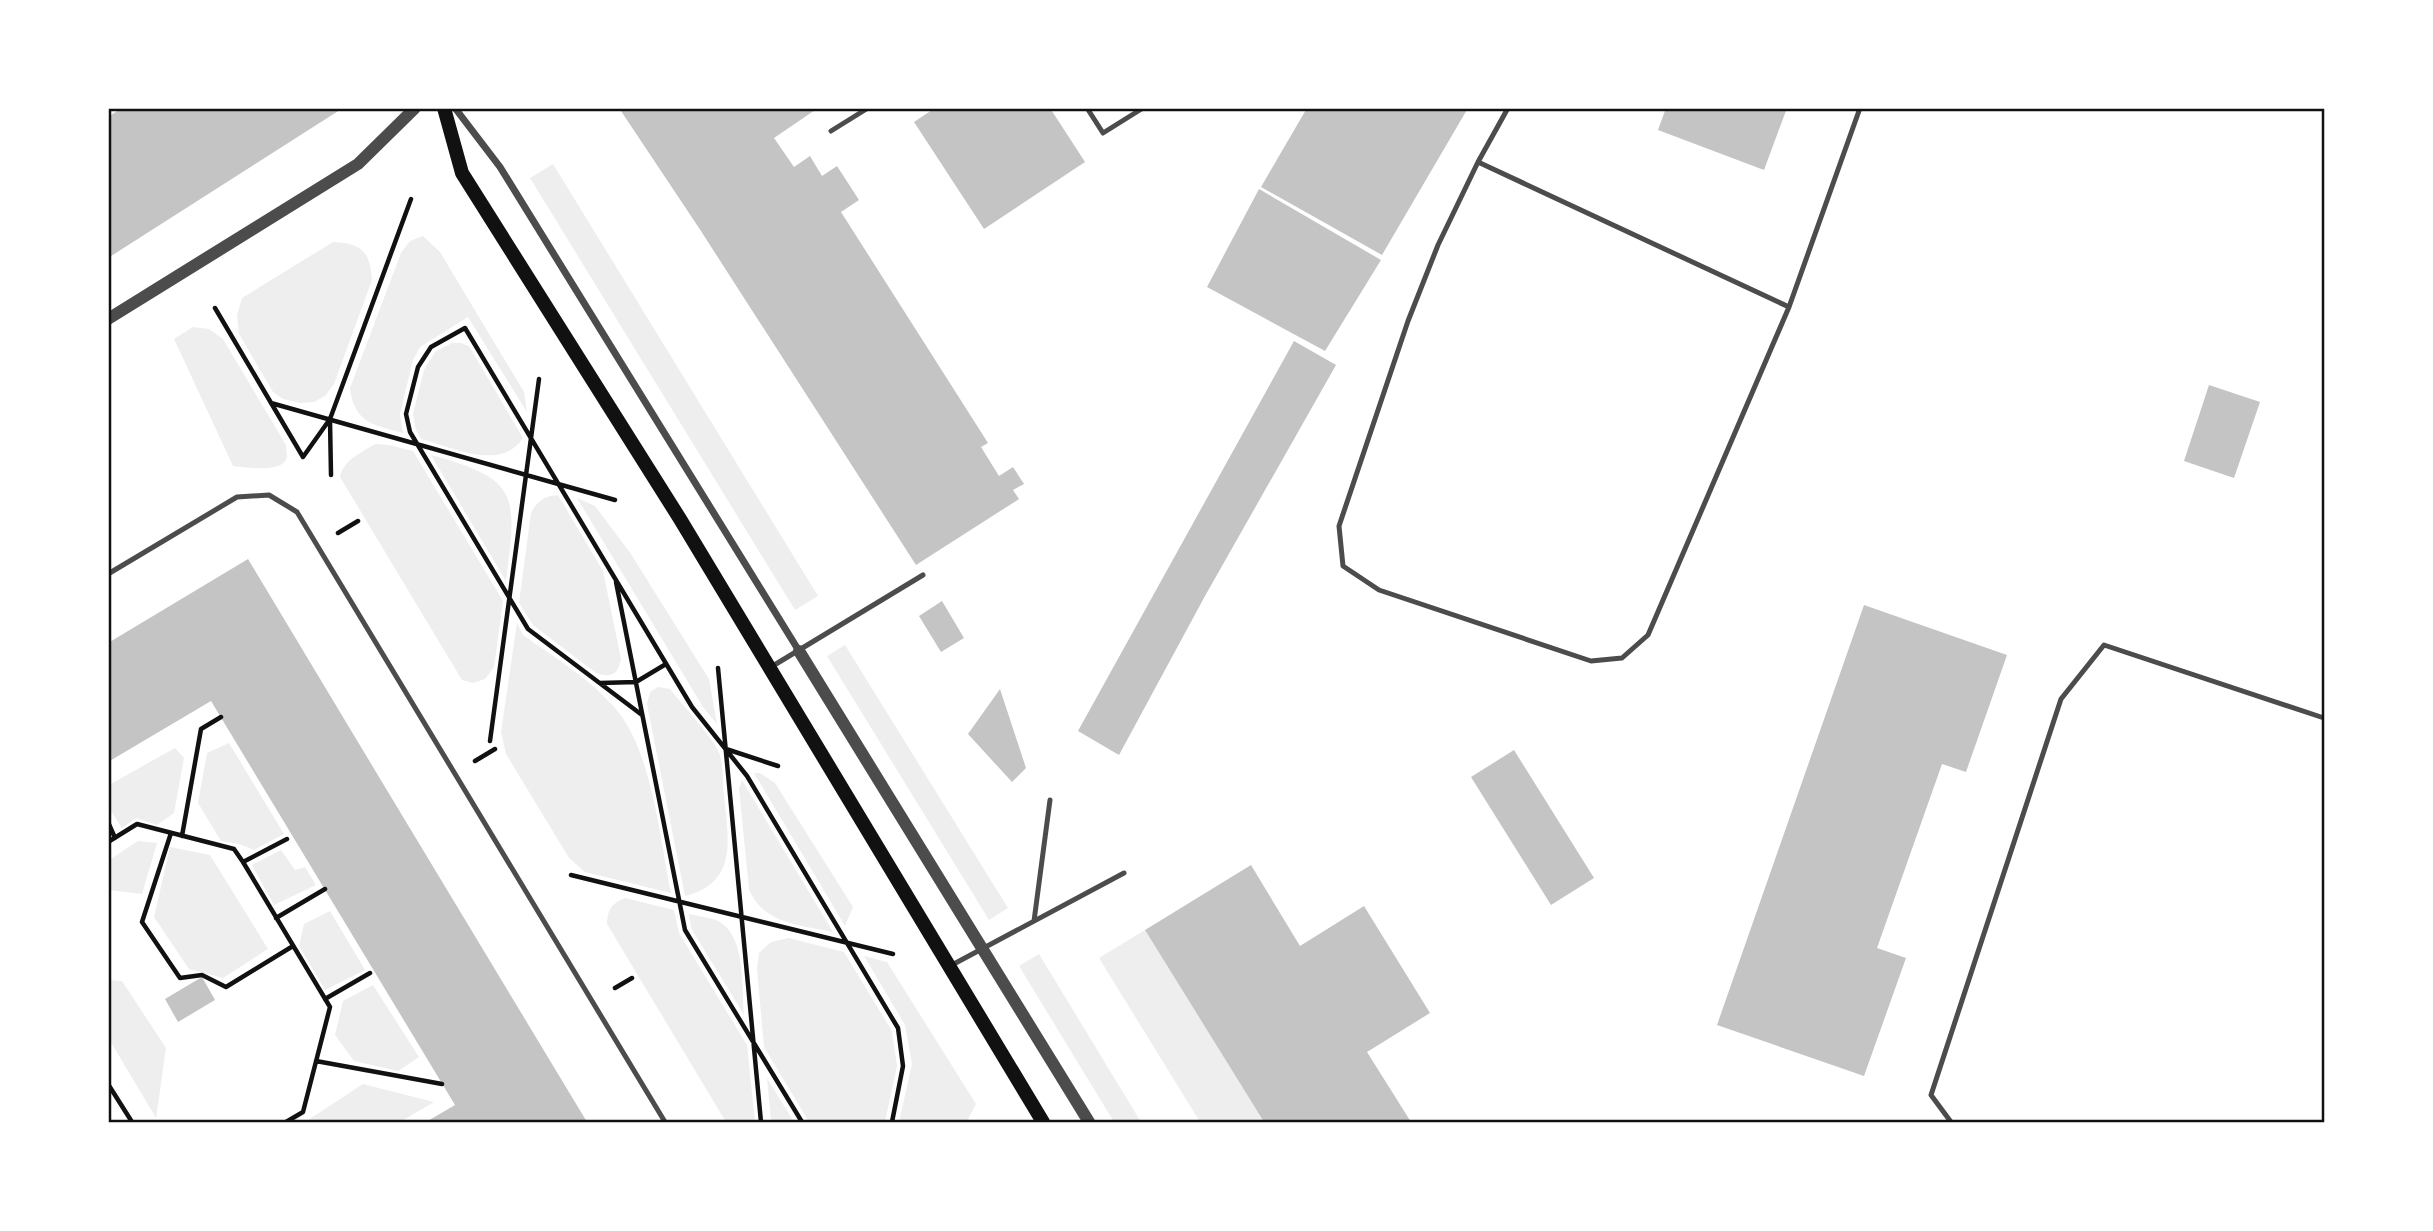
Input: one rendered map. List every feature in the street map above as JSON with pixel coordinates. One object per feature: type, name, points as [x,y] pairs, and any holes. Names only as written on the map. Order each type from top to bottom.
[{"type":"main road","points":[[444,108],[461,173],[771,667],[950,966],[1038,1121]]},
{"type":"street","points":[[108,319],[358,164],[415,108]]},
{"type":"street","points":[[455,108],[500,167],[1089,1122]]},
{"type":"lane","points":[[831,131],[867,108]]},
{"type":"lane","points":[[1087,108],[1103,133],[1143,108]]},
{"type":"lane","points":[[1508,108],[1478,162],[1438,245],[1418,296],[1339,526],[1343,566],[1379,590],[1591,661],[1622,658],[1648,635],[1789,307],[1860,108]]},
{"type":"lane","points":[[1478,162],[1789,307]]},
{"type":"lane","points":[[108,574],[237,497],[269,495],[297,512],[665,1122]]},
{"type":"lane","points":[[771,667],[923,575]]},
{"type":"lane","points":[[1951,1122],[1930,1095],[2061,699],[2104,645],[2325,718]]},
{"type":"lane","points":[[1034,921],[1050,800]]},
{"type":"lane","points":[[950,966],[1124,873]]},
{"type":"path","points":[[215,308],[303,457],[330,419],[411,199]]},
{"type":"path","points":[[642,715],[528,629],[410,432],[407,414],[418,367],[431,347],[465,328],[692,707],[747,776],[898,1028],[904,1066],[892,1122]]},
{"type":"path","points":[[491,741],[539,379]]},
{"type":"path","points":[[271,403],[615,500]]},
{"type":"path","points":[[330,419],[331,475]]},
{"type":"path","points":[[615,578],[685,930],[802,1122]]},
{"type":"path","points":[[599,683],[636,682],[666,664]]},
{"type":"path","points":[[718,668],[761,1122]]},
{"type":"path","points":[[182,836],[201,729],[221,717]]},
{"type":"path","points":[[726,749],[778,766]]},
{"type":"path","points":[[108,822],[115,838]]},
{"type":"path","points":[[108,842],[137,824],[234,849],[243,862],[330,1007],[303,1112],[286,1122]]},
{"type":"path","points":[[172,833],[142,922],[180,978],[202,975],[226,987],[293,946]]},
{"type":"path","points":[[243,862],[287,839]]},
{"type":"path","points":[[571,875],[893,954]]},
{"type":"path","points":[[276,918],[325,889]]},
{"type":"path","points":[[325,999],[370,973]]},
{"type":"path","points":[[316,1061],[442,1084]]},
{"type":"path","points":[[108,1083],[110,1091],[132,1122]]},
{"type":"shaded area","points":[[553,164],[818,596],[795,610],[530,178]]},
{"type":"shaded area","points":[[423,236],[440,252],[524,392],[527,412],[468,317],[420,347],[413,360],[400,414],[403,433],[367,421],[356,409],[350,388],[401,253],[410,241]]},
{"type":"shaded area","points":[[333,242],[351,244],[363,251],[369,262],[372,280],[334,384],[325,396],[314,402],[300,403],[283,399],[273,392],[239,334],[237,315],[242,298]]},
{"type":"shaded area","points":[[193,327],[209,329],[223,339],[286,445],[287,457],[279,466],[233,466],[174,339]]},
{"type":"shaded area","points":[[452,343],[469,346],[523,438],[514,448],[502,454],[475,454],[421,439],[413,414],[424,370],[435,352]]},
{"type":"shaded area","points":[[375,444],[413,451],[503,601],[494,667],[485,679],[473,683],[462,680],[340,477],[349,461]]},
{"type":"shaded area","points":[[431,455],[482,473],[497,483],[506,495],[511,510],[511,528],[506,581]]},
{"type":"shaded area","points":[[558,495],[603,571],[621,659],[616,672],[610,675],[596,673],[533,625],[519,603],[531,513],[541,500]]},
{"type":"shaded area","points":[[577,498],[595,506],[631,554],[709,679],[717,724],[703,707]]},
{"type":"shaded area","points":[[517,623],[523,635],[574,671],[609,701],[630,731],[647,774],[671,893],[585,872],[569,858],[506,754],[501,732]]},
{"type":"shaded area","points":[[845,645],[1008,908],[989,920],[827,656]]},
{"type":"shaded area","points":[[658,687],[670,689],[716,747],[722,763],[728,843],[726,857],[714,880],[685,896],[647,704],[650,692]]},
{"type":"shaded area","points":[[229,743],[284,834],[254,850],[221,841],[198,803],[207,753]]},
{"type":"shaded area","points":[[175,748],[184,758],[174,813],[157,825],[136,818],[122,828],[109,808],[109,785]]},
{"type":"shaded area","points":[[754,773],[760,773],[775,783],[853,907],[845,926]]},
{"type":"shaded area","points":[[742,780],[833,932],[784,921],[763,910],[755,901],[749,889],[739,789]]},
{"type":"shaded area","points":[[138,841],[157,843],[142,894],[109,890],[109,860]]},
{"type":"shaded area","points":[[170,847],[210,855],[268,949],[223,978],[189,969],[154,917]]},
{"type":"shaded area","points":[[281,850],[295,870],[305,867],[316,885],[274,905],[252,865]]},
{"type":"shaded area","points":[[625,898],[674,910],[679,933],[747,1045],[755,1122],[726,1122],[607,924],[611,908]]},
{"type":"shaded area","points":[[330,911],[365,970],[325,990],[299,946],[304,924]]},
{"type":"shaded area","points":[[689,914],[716,920],[726,926],[733,936],[738,948],[742,976],[744,1015],[691,928]]},
{"type":"shaded area","points":[[1145,930],[1264,1122],[1200,1122],[1099,958]]},
{"type":"shaded area","points":[[789,938],[844,952],[892,1031],[897,1066],[885,1122],[809,1122],[764,1047],[757,969],[759,953],[771,942]]},
{"type":"shaded area","points":[[1039,954],[1141,1122],[1114,1122],[1019,966]]},
{"type":"shaded area","points":[[864,956],[887,962],[976,1104],[967,1121],[899,1122],[912,1064],[905,1025]]},
{"type":"shaded area","points":[[109,980],[122,981],[166,1048],[156,1118],[109,1039]]},
{"type":"shaded area","points":[[373,985],[419,1057],[398,1071],[354,1061],[335,1035],[343,1001]]},
{"type":"shaded area","points":[[767,1078],[794,1122],[771,1122]]},
{"type":"shaded area","points":[[363,1084],[434,1102],[400,1122],[305,1122]]},
{"type":"building","points":[[122,108],[343,108],[108,258],[108,117]]},
{"type":"building","points":[[619,108],[818,108],[774,138],[794,167],[810,156],[822,176],[837,166],[859,200],[841,212],[988,443],[981,447],[999,476],[1013,467],[1024,484],[1013,490],[1019,499],[916,565]]},
{"type":"building","points":[[935,108],[1050,108],[1085,162],[984,229],[914,122]]},
{"type":"building","points":[[1307,108],[1468,108],[1382,255],[1261,187]]},
{"type":"building","points":[[1666,108],[1787,108],[1764,170],[1658,130]]},
{"type":"building","points":[[1259,189],[1381,260],[1325,351],[1207,287]]},
{"type":"building","points":[[1294,341],[1336,365],[1205,596],[1119,755],[1078,731]]},
{"type":"building","points":[[2209,385],[2260,402],[2234,478],[2184,461]]},
{"type":"building","points":[[248,559],[587,1122],[426,1122],[455,1105],[211,701],[108,762],[108,643]]},
{"type":"building","points":[[942,601],[964,638],[941,652],[919,616]]},
{"type":"building","points":[[1864,605],[2007,655],[1966,772],[1942,764],[1877,948],[1906,958],[1864,1076],[1717,1025]]},
{"type":"building","points":[[1000,689],[1026,768],[1012,782],[968,734]]},
{"type":"building","points":[[1514,750],[1594,878],[1551,905],[1471,777]]},
{"type":"building","points":[[1251,865],[1300,946],[1364,906],[1430,1013],[1367,1052],[1411,1122],[1264,1122],[1145,930]]},
{"type":"building","points":[[202,977],[215,1000],[178,1022],[165,999]]}]
